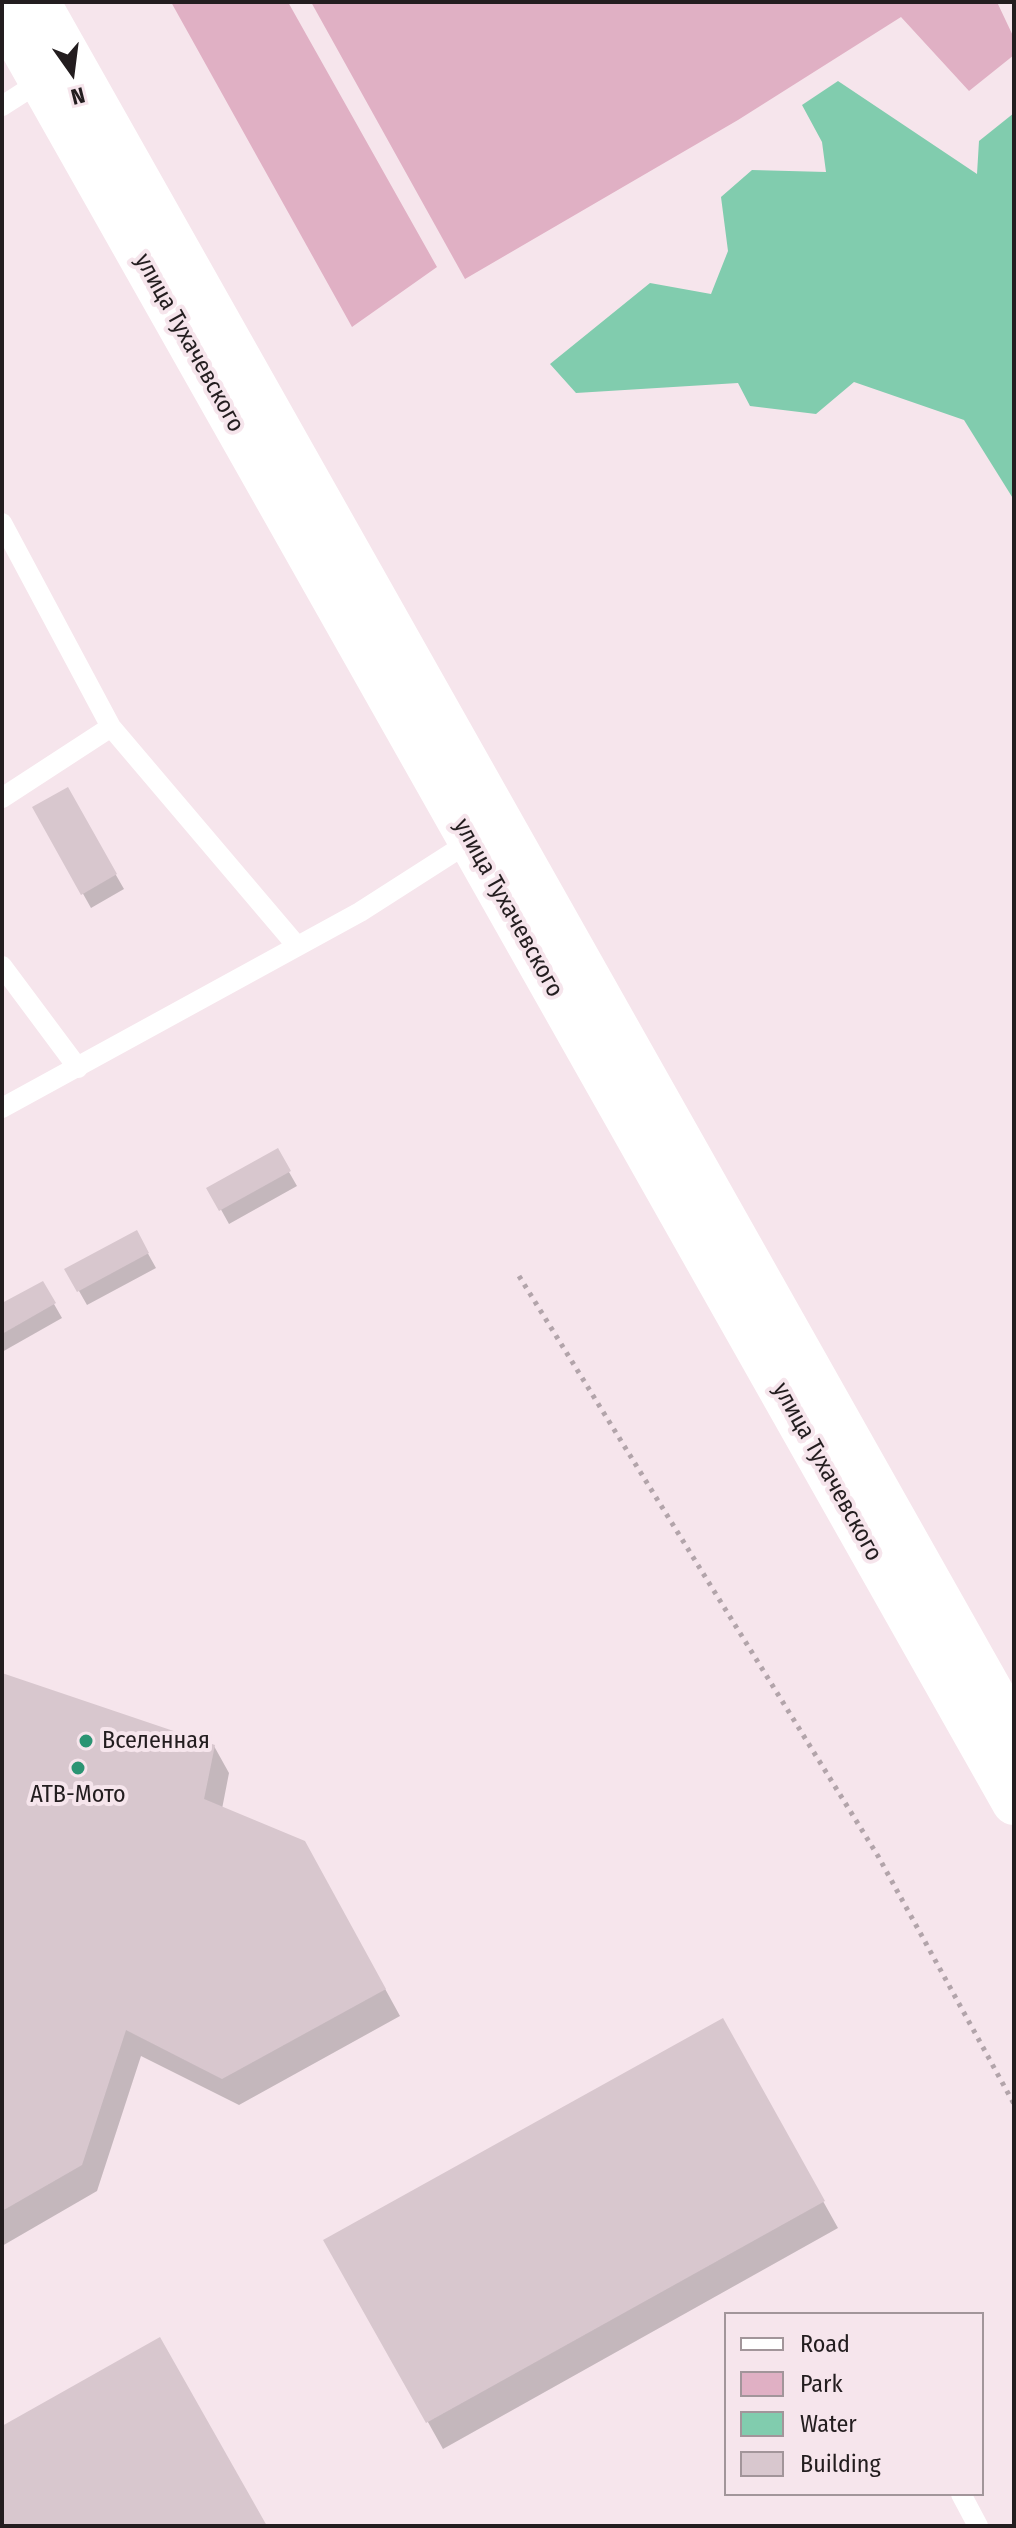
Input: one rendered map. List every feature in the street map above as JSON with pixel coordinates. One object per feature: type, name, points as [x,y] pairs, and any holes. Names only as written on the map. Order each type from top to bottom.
[{"type":"main road","name":"улица Тухачевского","points":[[38,2],[1014,1803]]},
{"type":"main road","name":"улица Тухачевского","points":[[2,12],[1014,1732]]},
{"type":"lane","points":[[2,106],[41,81]]},
{"type":"lane","points":[[2,523],[111,727],[297,946]]},
{"type":"lane","points":[[2,798],[111,727]]},
{"type":"lane","points":[[2,1108],[360,912],[486,832]]},
{"type":"lane","points":[[2,966],[78,1068]]},
{"type":"lane","points":[[962,2496],[978,2526]]},
{"type":"path","points":[[519,1276],[878,1856],[1014,2104]]},
{"type":"green space","points":[[171,2],[288,2],[437,267],[352,327]]},
{"type":"green space","points":[[311,2],[997,2],[1014,38],[1014,55],[969,91],[901,17],[738,120],[465,279]]},
{"type":"water","points":[[838,81],[977,174],[979,141],[1014,113],[1014,500],[964,420],[854,382],[816,414],[750,406],[738,383],[576,393],[550,364],[650,283],[711,294],[728,251],[721,197],[752,170],[826,172],[822,142],[802,105]]},
{"type":"building","points":[[68,787],[117,874],[81,895],[32,807]]},
{"type":"building","points":[[278,1148],[291,1171],[219,1211],[206,1188]]},
{"type":"building","points":[[137,1230],[149,1253],[77,1292],[64,1269]]},
{"type":"building","points":[[43,1281],[56,1303],[2,1334],[2,1303]]},
{"type":"building","points":[[2,1673],[215,1745],[204,1799],[305,1841],[386,1989],[222,2079],[126,2030],[82,2165],[2,2211]]},
{"type":"building","points":[[723,2018],[825,2201],[426,2423],[323,2240]]},
{"type":"building","points":[[160,2337],[267,2526],[2,2526],[2,2426]]},
{"type":"place","name":"Вселенная","points":[[86,1741]]},
{"type":"place","name":"АТВ-Мото","points":[[78,1768]]}]
